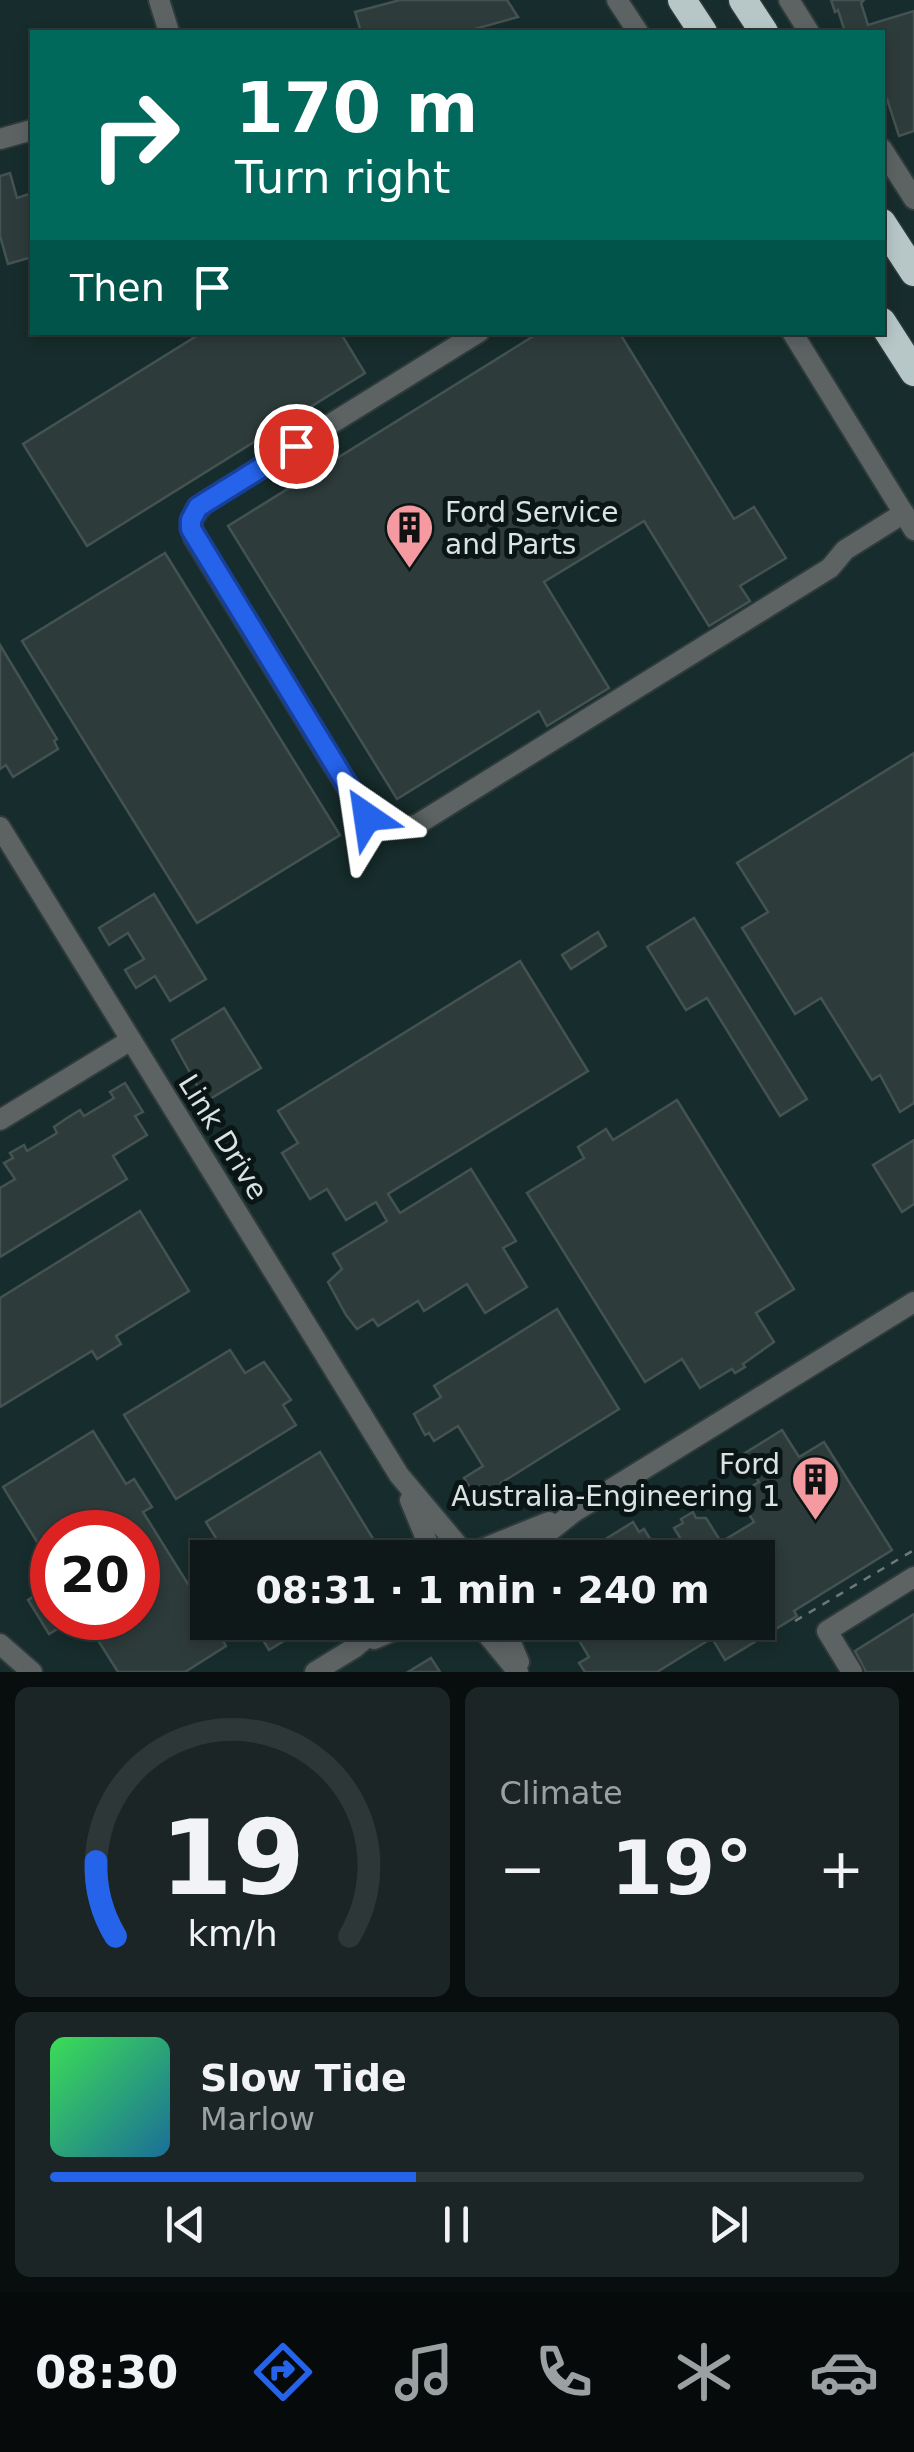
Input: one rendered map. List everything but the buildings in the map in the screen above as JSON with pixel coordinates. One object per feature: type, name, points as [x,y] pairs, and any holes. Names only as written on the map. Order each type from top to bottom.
[{"type":"highway","points":[[682,0],[701,30]]},
{"type":"highway","points":[[743,0],[763,30]]},
{"type":"highway","points":[[885,227],[909,259]]},
{"type":"highway","points":[[885,327],[914,372]]},
{"type":"street","points":[[159,0],[167,30]]},
{"type":"street","points":[[617,0],[637,30]]},
{"type":"street","points":[[789,0],[809,30]]},
{"type":"street","points":[[0,139],[30,131]]},
{"type":"street","points":[[885,154],[914,202],[885,223]]},
{"type":"street","points":[[475,335],[205,502],[191,520],[194,538],[373,823],[394,829],[418,824],[830,568],[845,550],[909,522],[794,335]]},
{"type":"street","name":"Link Drive","points":[[0,828],[400,1475],[453,1540]]},
{"type":"street","points":[[0,1120],[130,1040]]},
{"type":"street","points":[[539,1540],[574,1512],[914,1302]]},
{"type":"street","name":"Link Drive","points":[[400,1475],[427,1540]]},
{"type":"street","points":[[505,1540],[574,1512]]},
{"type":"street","points":[[852,1672],[827,1632],[914,1576]]},
{"type":"street","points":[[354,1648],[364,1640]]},
{"type":"street","points":[[315,1672],[372,1640]]},
{"type":"street","points":[[492,1640],[520,1672]]},
{"type":"street","points":[[508,1640],[520,1672]]},
{"type":"street","points":[[0,1644],[32,1672]]},
{"type":"path","points":[[795,1621],[914,1550]]},
{"type":"path","points":[[880,1558],[886,1566]]},
{"type":"shaded area","points":[[0,0],[914,0],[914,1672],[0,1672]]},
{"type":"place","name":"Ford Service and Parts","points":[[410,570]]},
{"type":"place","name":"Ford Australia-Engineering 1","points":[[815,1522]]},
{"type":"route","points":[[296,446],[198,507],[191,529],[367,817]]}]
